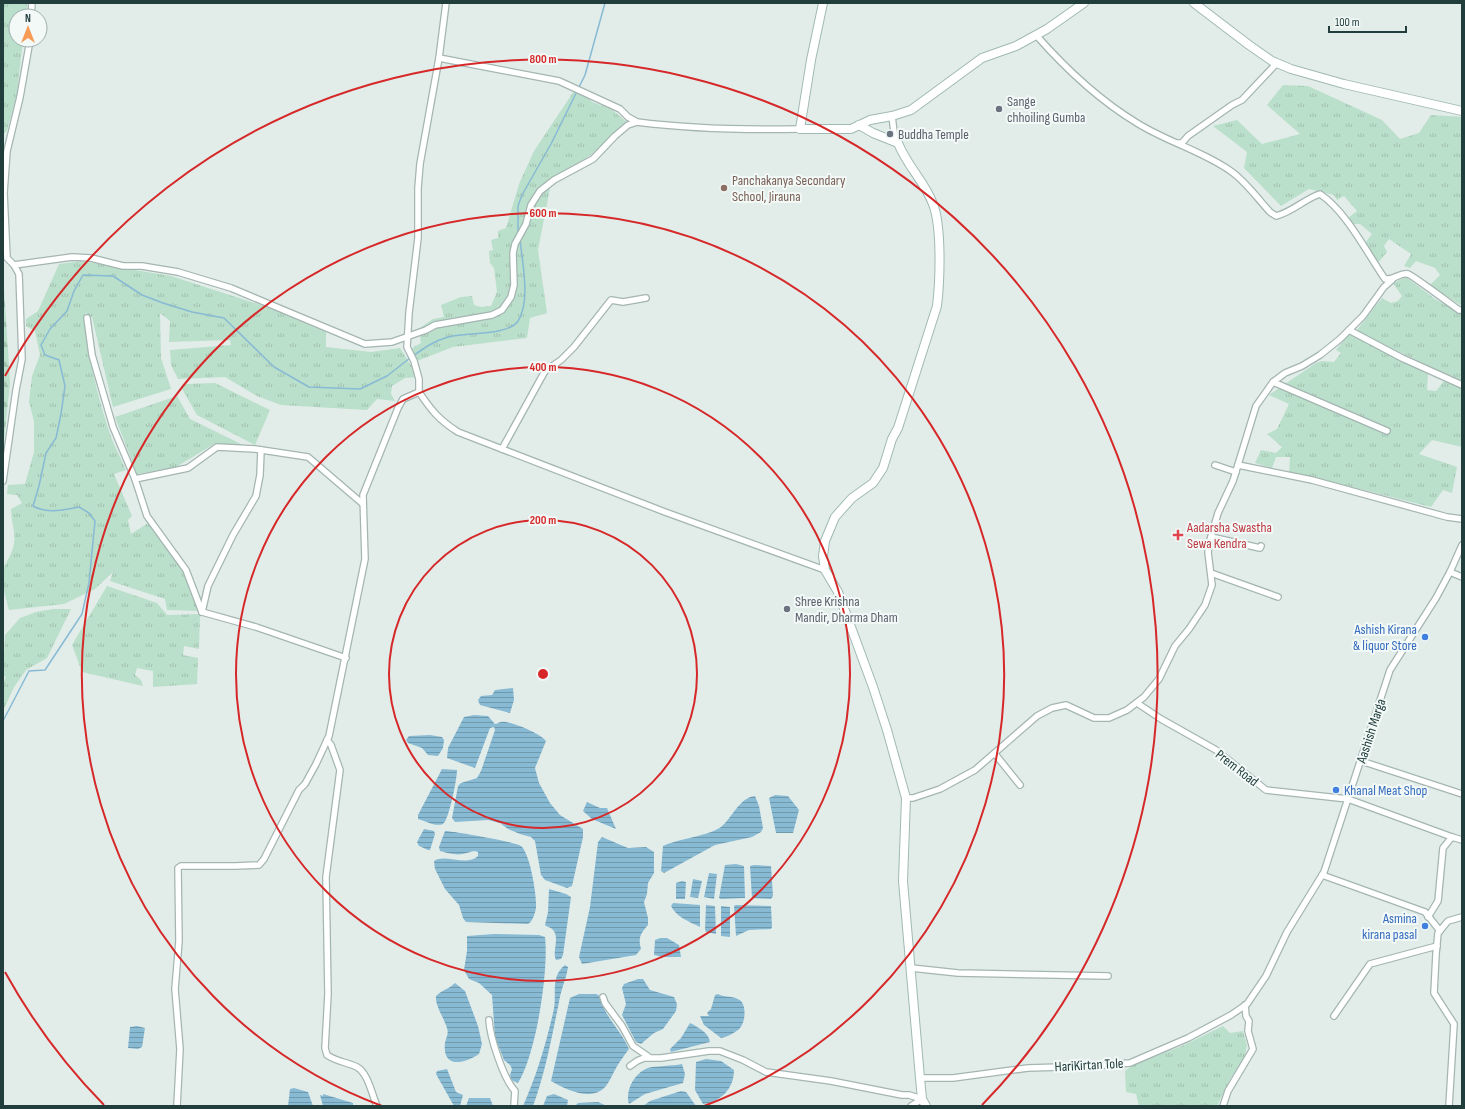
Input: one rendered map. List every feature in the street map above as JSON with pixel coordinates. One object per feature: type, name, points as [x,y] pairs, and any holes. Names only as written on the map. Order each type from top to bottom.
[{"type":"street","points":[[446,3],[439,58],[420,164],[418,188],[418,238],[409,313],[407,347],[414,360],[419,379],[419,392],[430,409],[441,422],[458,432],[665,512],[824,570]]},
{"type":"street","points":[[800,128],[811,60],[823,3]]},
{"type":"street","points":[[14,265],[72,257],[90,258],[123,266],[142,266],[178,272],[244,293],[365,344],[392,342],[426,330],[435,325],[492,315],[502,310],[511,297],[514,285],[513,253],[515,244],[526,224],[531,205],[540,191],[554,180],[593,159],[628,125],[637,122],[703,128],[768,130],[800,128],[851,129],[870,120],[892,116],[911,110],[982,58],[1016,46],[1036,35],[1084,3]]},
{"type":"street","points":[[1194,3],[1274,61],[1291,69],[1344,84],[1462,111]]},
{"type":"street","points":[[1036,35],[1064,67],[1100,96],[1136,123],[1192,149],[1232,172],[1270,212],[1276,216],[1284,214],[1313,196],[1320,194],[1326,198],[1350,226],[1385,279],[1392,280]]},
{"type":"street","points":[[3,481],[22,359],[19,274],[14,265],[9,262],[7,258],[4,193],[7,151],[20,97],[29,48]]},
{"type":"street","points":[[439,58],[549,78],[575,88],[620,109],[628,117],[637,122]]},
{"type":"street","points":[[1178,143],[1182,143],[1188,136],[1232,105],[1242,100],[1270,70],[1274,65],[1274,61]]},
{"type":"street","points":[[892,116],[894,132],[904,158],[924,184],[934,206],[939,238],[939,286],[937,306],[916,377],[883,468],[873,483],[852,498],[835,517],[824,541],[824,570],[838,592],[873,687],[906,798],[903,881],[920,1078],[924,1103]]},
{"type":"street","points":[[859,125],[873,133],[898,143]]},
{"type":"street","points":[[906,798],[913,798],[940,789],[975,770],[1037,716],[1052,708],[1066,705],[1094,718],[1109,718],[1137,703],[1159,679],[1175,646],[1189,629],[1204,605],[1212,585],[1208,552],[1218,513],[1236,472],[1256,406],[1273,382],[1286,373],[1302,366],[1320,355],[1349,330],[1392,280],[1402,274],[1409,274],[1459,310],[1462,310]]},
{"type":"street","points":[[502,449],[545,371],[561,360],[574,347],[611,300],[636,301],[646,298]]},
{"type":"street","points":[[87,318],[92,355],[114,427],[136,479],[147,516],[186,570],[202,612]]},
{"type":"street","points":[[1349,330],[1402,358],[1462,385]]},
{"type":"street","points":[[1273,382],[1387,431]]},
{"type":"street","points":[[177,1106],[180,1049],[176,989],[179,941],[178,868],[187,865],[235,866],[259,864],[264,859],[299,790],[305,784],[316,764],[327,740],[339,695],[340,676],[346,658],[365,559],[363,495],[398,408],[403,399],[419,392]]},
{"type":"street","points":[[136,479],[188,468],[217,447],[261,450],[308,457],[363,504]]},
{"type":"street","points":[[202,612],[208,586],[256,496],[260,475],[261,450]]},
{"type":"street","points":[[1215,465],[1236,472]]},
{"type":"street","points":[[1238,465],[1312,480],[1447,517],[1462,519]]},
{"type":"street","points":[[1211,537],[1260,548],[1261,546]]},
{"type":"street","name":"Aashish Marga","points":[[1245,1005],[1266,976],[1287,932],[1322,874],[1361,761],[1390,670],[1436,598],[1462,545]]},
{"type":"street","points":[[1450,572],[1462,577]]},
{"type":"street","points":[[1211,573],[1278,596]]},
{"type":"street","points":[[202,612],[256,627],[346,658]]},
{"type":"street","name":"Prem Road","points":[[1137,703],[1161,719],[1216,750],[1266,790],[1348,799],[1462,840]]},
{"type":"street","points":[[327,740],[332,746],[340,770],[326,877],[328,994],[325,1048],[327,1055],[336,1061],[358,1067],[365,1075],[376,1106]]},
{"type":"street","points":[[995,754],[1020,785]]},
{"type":"street","points":[[1361,761],[1462,794]]},
{"type":"street","points":[[1428,916],[1438,901],[1443,848],[1452,837]]},
{"type":"street","points":[[1322,874],[1425,912],[1440,931]]},
{"type":"street","points":[[1449,1106],[1454,1024],[1434,993],[1437,946],[1438,933],[1448,921],[1462,917]]},
{"type":"street","points":[[1334,1016],[1370,964],[1437,946]]},
{"type":"street","points":[[911,968],[958,973],[1108,976]]},
{"type":"street","points":[[603,997],[605,1003],[622,1026],[633,1046],[640,1053],[651,1058]]},
{"type":"street","points":[[1223,1106],[1228,1091],[1253,1049],[1248,1031],[1249,1021],[1246,1016],[1245,1005]]},
{"type":"street","name":"HariKirtan Tole","points":[[920,1078],[953,1078],[1028,1068],[1094,1066],[1130,1063],[1188,1038],[1232,1015],[1245,1005]]},
{"type":"street","points":[[489,1020],[492,1041],[507,1082],[515,1091],[516,1095],[514,1106]]},
{"type":"street","points":[[630,1066],[637,1061],[651,1058],[720,1051],[744,1060],[766,1072],[831,1081],[902,1095],[909,1095],[924,1103]]},
{"type":"street","points":[[911,1106],[924,1103]]},
{"type":"green space","points":[[3,3],[27,3],[27,8],[8,8],[8,48],[22,48],[17,93],[7,131],[3,133]]},
{"type":"green space","points":[[1283,85],[1308,86],[1382,120],[1400,139],[1419,133],[1431,115],[1462,117],[1462,306],[1430,285],[1440,275],[1435,268],[1416,261],[1410,268],[1404,266],[1411,254],[1389,239],[1384,246],[1387,252],[1377,264],[1366,242],[1372,234],[1360,224],[1352,224],[1348,218],[1357,211],[1344,196],[1337,200],[1334,195],[1309,189],[1281,206],[1244,168],[1247,152],[1213,126],[1237,120],[1262,144],[1300,134],[1267,105]]},
{"type":"green space","points":[[574,91],[583,93],[592,102],[611,109],[628,123],[613,133],[601,147],[581,162],[552,178],[538,250],[547,313],[530,318],[527,338],[453,347],[417,361],[412,348],[421,343],[420,336],[413,330],[417,330],[433,319],[444,317],[441,305],[461,297],[472,296],[474,305],[481,307],[491,306],[497,292],[494,268],[490,263],[489,251],[493,250],[491,240],[498,238],[498,231],[506,228],[519,184],[534,151]]},
{"type":"green space","points":[[81,261],[171,276],[264,306],[326,332],[326,347],[371,352],[400,348],[417,377],[405,378],[392,386],[391,394],[395,401],[377,399],[367,410],[281,405],[257,396],[225,377],[178,379],[171,365],[170,350],[231,345],[230,340],[169,342],[170,321],[160,313],[161,358],[171,389],[113,407],[92,317],[85,313],[90,357],[100,400],[114,444],[126,470],[114,474],[132,516],[128,520],[131,534],[148,523],[185,571],[200,611],[167,610],[165,599],[110,581],[113,572],[95,589],[64,604],[9,610],[2,575],[14,543],[11,509],[22,503],[17,495],[7,494],[8,485],[25,484],[34,452],[34,421],[29,402],[32,376],[40,355],[35,331],[26,326],[26,319],[38,311],[59,264]]},
{"type":"green space","points":[[3,271],[10,383],[3,450]]},
{"type":"green space","points":[[1406,277],[1435,299],[1462,314],[1462,382],[1356,331],[1382,298],[1391,303],[1398,301],[1402,296],[1393,283]]},
{"type":"green space","points":[[1349,333],[1428,374],[1427,390],[1436,391],[1444,381],[1462,389],[1462,447],[1432,440],[1419,454],[1457,467],[1452,493],[1443,490],[1431,507],[1344,485],[1289,474],[1290,457],[1276,457],[1272,468],[1255,463],[1261,450],[1276,453],[1282,447],[1267,434],[1277,429],[1289,404],[1269,395],[1316,363],[1322,361],[1334,362],[1341,353],[1336,350]]},
{"type":"green space","points":[[215,383],[270,410],[255,445],[197,415],[181,387],[186,384]]},
{"type":"green space","points":[[177,396],[190,419],[243,445],[214,444],[176,467],[137,474],[115,417]]},
{"type":"green space","points":[[107,586],[157,603],[167,615],[200,614],[199,649],[184,646],[183,655],[198,658],[197,684],[153,687],[153,671],[137,668],[135,675],[141,680],[143,686],[82,672],[72,645]]},
{"type":"green space","points":[[53,609],[71,609],[47,658],[26,670],[14,687],[3,711],[3,683],[6,677],[3,675],[5,635],[20,618],[36,612]]},
{"type":"green space","points":[[1223,1026],[1230,1033],[1243,1031],[1247,1046],[1244,1059],[1230,1079],[1217,1106],[1139,1106],[1136,1094],[1126,1092],[1125,1071],[1134,1064],[1182,1046]]},
{"type":"water","points":[[513,688],[514,700],[510,713],[480,705],[478,700],[481,696],[492,695],[495,690]]},
{"type":"water","points":[[474,715],[488,716],[495,724],[505,722],[518,725],[532,731],[546,741],[535,768],[539,783],[550,803],[560,815],[583,829],[583,837],[572,886],[567,888],[545,880],[541,875],[535,841],[531,837],[508,829],[500,823],[488,820],[455,822],[452,818],[458,786],[461,783],[477,778],[481,771],[495,730],[494,727],[490,728],[475,768],[447,758],[448,748],[464,717]]},
{"type":"water","points":[[430,735],[442,737],[444,740],[443,748],[438,756],[428,755],[422,748],[408,743],[406,740],[409,736]]},
{"type":"water","points":[[442,769],[457,770],[457,775],[448,815],[443,824],[437,825],[418,819],[418,815]]},
{"type":"water","points":[[775,795],[788,796],[799,810],[793,833],[776,833],[769,798]]},
{"type":"water","points":[[755,796],[759,806],[763,828],[761,832],[752,837],[715,845],[664,873],[661,871],[663,846],[716,830],[725,823],[736,808],[745,800]]},
{"type":"water","points":[[587,802],[600,808],[607,808],[616,829],[592,819],[583,811]]},
{"type":"water","points":[[424,829],[434,831],[435,834],[430,850],[419,846],[417,842]]},
{"type":"water","points":[[445,831],[497,839],[521,846],[530,866],[535,894],[536,908],[534,917],[530,923],[466,922],[463,918],[459,905],[445,889],[435,869],[434,861],[444,858],[462,860],[473,859],[478,856],[478,852],[474,851],[464,854],[457,854],[440,851],[439,847]]},
{"type":"water","points":[[602,837],[628,848],[646,847],[654,852],[654,873],[648,883],[647,894],[644,902],[648,925],[640,936],[641,949],[636,955],[582,964],[579,957],[590,907],[598,842]]},
{"type":"water","points":[[736,864],[744,866],[745,898],[721,899],[719,898],[725,865]]},
{"type":"water","points":[[750,866],[771,866],[773,896],[771,899],[752,898]]},
{"type":"water","points":[[709,873],[717,874],[714,899],[704,897]]},
{"type":"water","points":[[693,879],[702,881],[698,898],[690,897]]},
{"type":"water","points":[[682,881],[686,882],[685,899],[676,899],[676,883]]},
{"type":"water","points":[[549,889],[571,897],[563,955],[561,959],[556,960],[555,933],[552,929],[545,925],[548,912]]},
{"type":"water","points":[[673,903],[700,905],[700,927],[676,913],[671,906]]},
{"type":"water","points":[[706,905],[715,906],[716,934],[706,932]]},
{"type":"water","points":[[721,906],[730,907],[730,937],[721,936]]},
{"type":"water","points":[[734,906],[771,906],[771,929],[749,930],[736,936]]},
{"type":"water","points":[[494,934],[539,935],[545,937],[545,970],[540,1012],[530,1053],[518,1083],[511,1080],[510,1075],[512,1069],[504,1060],[495,1037],[492,995],[479,983],[469,979],[464,970],[467,951],[467,936]]},
{"type":"water","points":[[667,938],[679,945],[681,957],[663,957],[654,955],[655,940]]},
{"type":"water","points":[[565,965],[568,967],[545,1068],[533,1106],[523,1106],[547,1037],[554,1006],[555,981],[560,970]]},
{"type":"water","points":[[638,979],[643,979],[650,990],[674,997],[677,1004],[676,1011],[663,1029],[654,1033],[641,1044],[636,1042],[622,1015],[626,1004],[622,988],[624,984]]},
{"type":"water","points":[[455,983],[465,991],[478,1026],[482,1044],[479,1054],[461,1062],[450,1061],[447,1057],[445,1043],[448,1030],[436,1000],[436,996]]},
{"type":"water","points":[[579,994],[596,994],[600,996],[605,1010],[629,1049],[618,1064],[606,1086],[593,1094],[571,1091],[551,1081],[570,998]]},
{"type":"water","points":[[718,994],[732,997],[741,1001],[745,1012],[744,1020],[740,1028],[732,1034],[721,1038],[704,1025],[700,1016],[709,1016],[707,1013],[711,1009],[715,995]]},
{"type":"water","points":[[690,1023],[700,1028],[708,1036],[710,1042],[671,1052],[670,1049],[681,1038]]},
{"type":"water","points":[[137,1026],[145,1028],[142,1047],[138,1049],[128,1048],[130,1027]]},
{"type":"water","points":[[706,1059],[721,1061],[734,1070],[732,1083],[725,1093],[710,1103],[703,1104],[695,1090],[696,1062]]},
{"type":"water","points":[[682,1064],[685,1074],[683,1083],[645,1094],[629,1104],[628,1094],[632,1083],[643,1070],[651,1067]]},
{"type":"water","points":[[447,1069],[456,1092],[463,1095],[460,1106],[454,1106],[436,1074],[437,1071]]},
{"type":"water","points":[[294,1088],[308,1092],[313,1106],[288,1106],[290,1089]]},
{"type":"water","points":[[681,1091],[686,1092],[696,1106],[643,1106],[650,1101]]},
{"type":"water","points":[[323,1094],[353,1103],[353,1106],[323,1106],[320,1095],[323,1096]]},
{"type":"water","points":[[554,1094],[568,1100],[567,1106],[543,1106],[547,1096]]},
{"type":"water","points":[[469,1098],[490,1098],[493,1106],[466,1106]]},
{"type":"water","points":[[598,1102],[607,1106],[575,1106],[578,1103]]},
{"type":"waterway","points":[[518,233],[518,206],[522,195],[551,144],[585,75],[605,3]]},
{"type":"waterway","points":[[413,356],[429,345],[448,337],[505,329],[513,326],[518,321],[522,313],[525,293],[520,239]]},
{"type":"waterway","points":[[3,721],[29,671],[45,670],[82,614],[89,583],[95,521],[89,513],[79,507],[49,511],[33,506],[46,453],[56,438],[65,386],[59,360],[45,355],[41,345],[50,329],[67,311],[74,291],[83,275],[113,276],[142,295],[163,303],[192,312],[224,318],[274,367],[309,387],[360,389],[387,376],[410,358]]},
{"type":"place","name":"Sange chhoiling Gumba","points":[[999,109]]},
{"type":"place","name":"Buddha Temple","points":[[890,134]]},
{"type":"place","name":"Panchakanya Secondary School, Jirauna","points":[[724,188]]},
{"type":"place","name":"Aadarsha Swastha Sewa Kendra","points":[[1178,535]]},
{"type":"place","name":"Shree Krishna Mandir, Dharma Dham","points":[[787,609]]},
{"type":"place","name":"Ashish Kirana & liquor Store","points":[[1425,637]]},
{"type":"place","name":"Khanal Meat Shop","points":[[1336,790]]},
{"type":"place","name":"Asmina kirana pasal","points":[[1425,926]]}]
